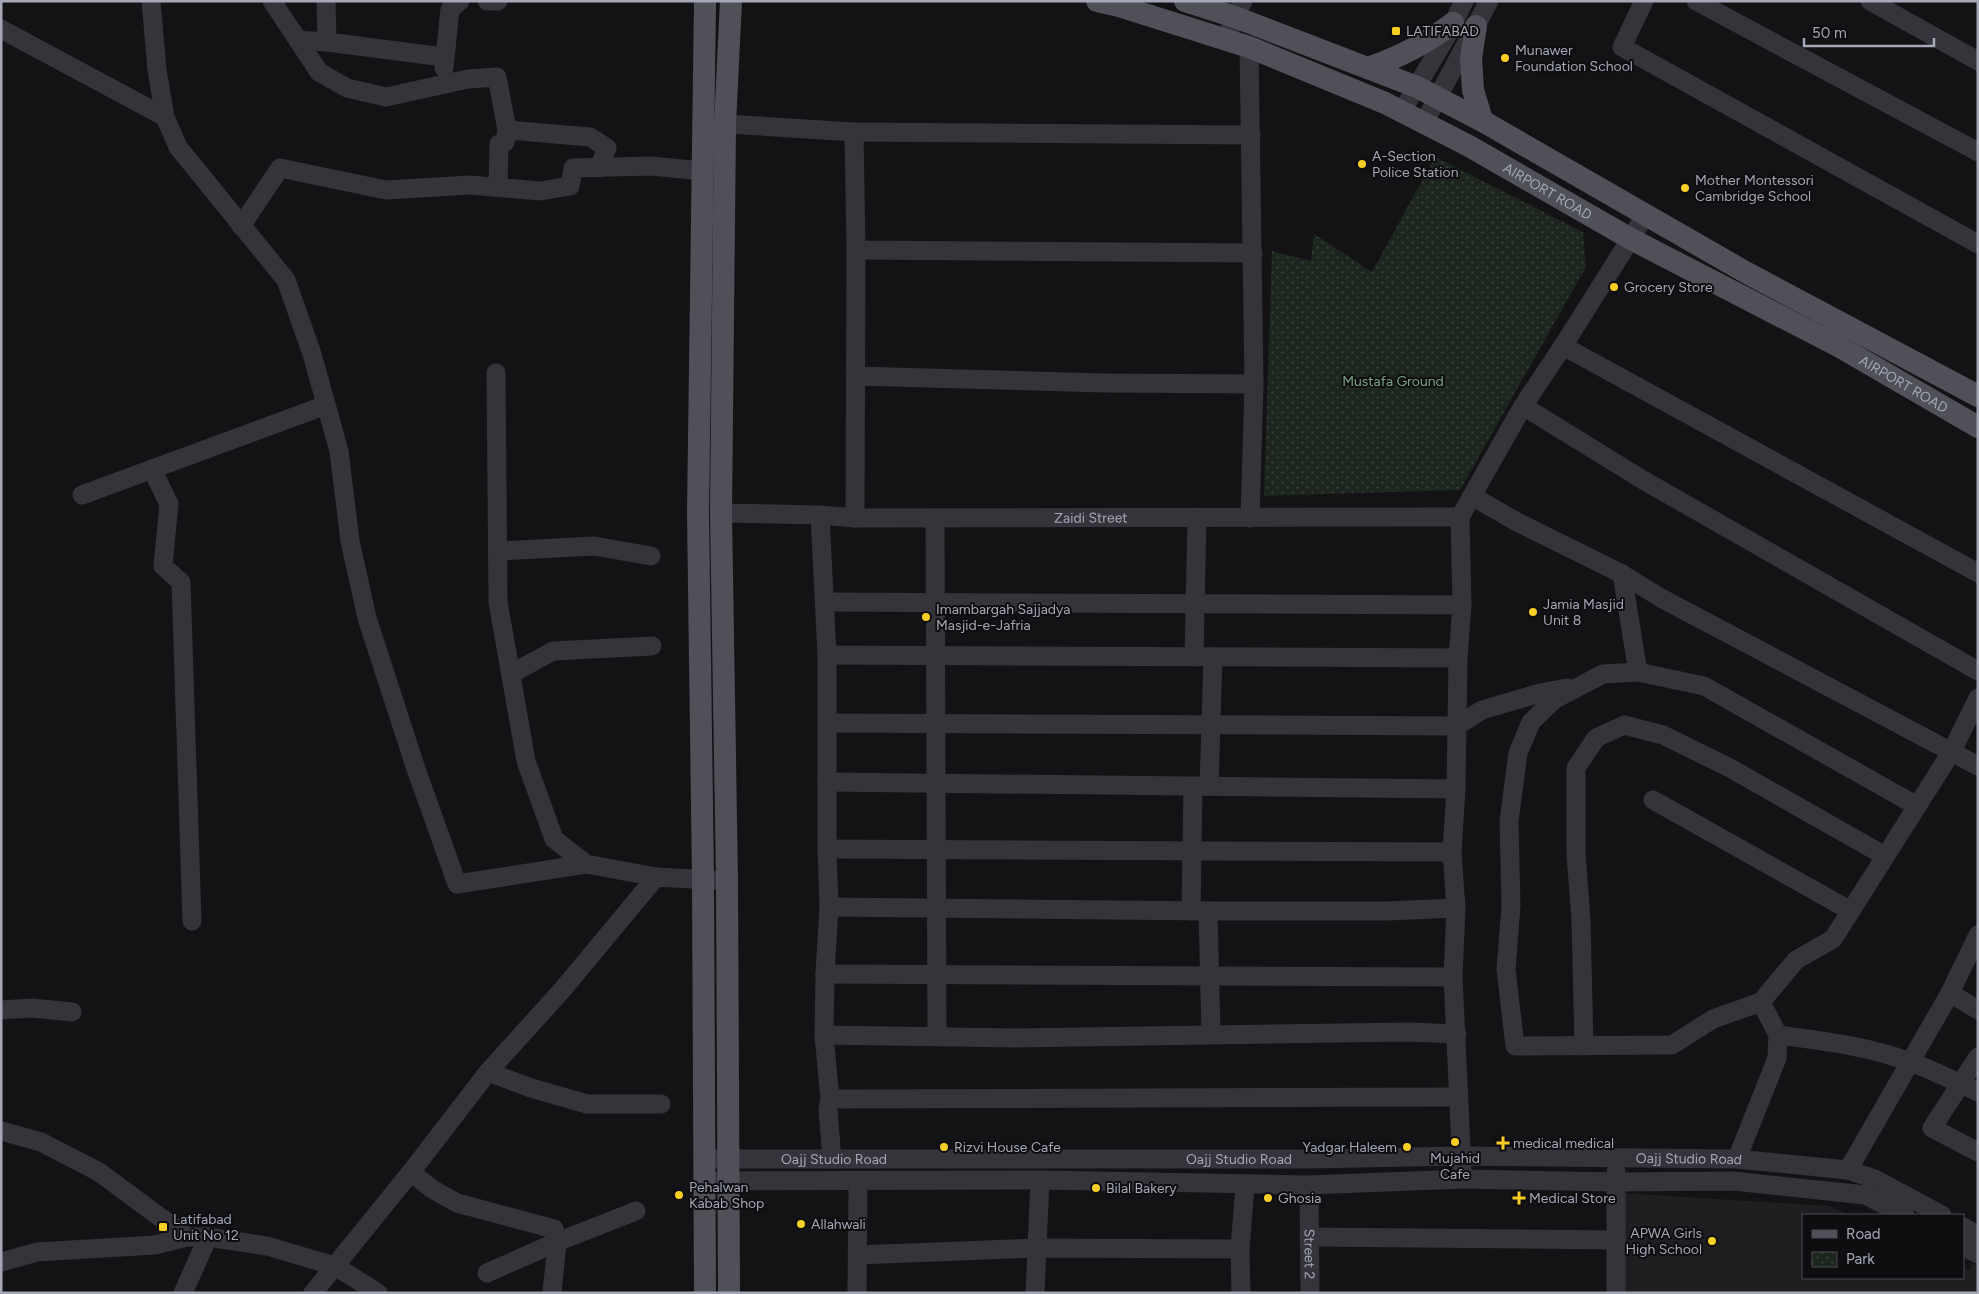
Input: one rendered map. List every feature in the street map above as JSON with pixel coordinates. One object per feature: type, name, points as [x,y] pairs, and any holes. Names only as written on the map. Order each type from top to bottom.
[{"type":"main road","points":[[704,1],[698,513],[703,879],[705,1293]]},
{"type":"main road","points":[[729,1293],[727,881],[720,513],[725,124],[731,1]]},
{"type":"main road","name":"AIRPORT ROAD","points":[[1097,1],[1249,47],[1402,111],[1469,146],[1632,238],[1840,348],[1978,427]]},
{"type":"main road","name":"AIRPORT ROAD","points":[[1185,1],[1239,9],[1368,68],[1417,87],[1482,120],[1645,216],[1747,273],[1978,396]]},
{"type":"main road","points":[[1368,68],[1413,50],[1434,38],[1453,23]]},
{"type":"main road","points":[[1476,26],[1471,58],[1472,90],[1482,120]]},
{"type":"street","points":[[151,1],[165,117],[178,147],[286,280],[312,354],[339,451],[350,541],[367,618],[416,769],[457,884],[586,864],[656,877],[727,881]]},
{"type":"street","points":[[272,1],[318,72],[347,88],[386,97],[468,79],[497,77],[507,130],[505,142],[499,144],[498,187]]},
{"type":"street","points":[[326,1],[327,42]]},
{"type":"street","points":[[443,84],[444,57],[450,9],[460,1]]},
{"type":"street","points":[[486,1],[498,1]]},
{"type":"street","points":[[1402,111],[1464,1]]},
{"type":"street","points":[[1424,123],[1489,1]]},
{"type":"street","points":[[1644,1],[1622,47],[1978,244]]},
{"type":"street","points":[[1696,1],[1978,152]]},
{"type":"street","points":[[1870,1],[1978,61]]},
{"type":"street","points":[[1225,39],[1239,9]]},
{"type":"street","points":[[1,30],[165,117]]},
{"type":"street","points":[[298,40],[444,57]]},
{"type":"street","points":[[1249,47],[1254,384],[1250,518]]},
{"type":"street","points":[[702,122],[854,132],[1251,135]]},
{"type":"street","points":[[507,130],[590,137],[607,148],[599,168]]},
{"type":"street","points":[[854,132],[856,250],[855,518]]},
{"type":"street","points":[[241,226],[280,168],[386,190],[470,185],[540,191],[570,186],[573,168],[651,166],[702,171]]},
{"type":"street","points":[[1463,1179],[1453,977],[1456,908],[1452,852],[1456,789],[1458,658],[1462,605],[1460,518],[1523,406],[1645,216]]},
{"type":"street","points":[[856,250],[1253,253]]},
{"type":"street","points":[[1563,346],[1978,573]]},
{"type":"street","points":[[496,373],[498,602],[526,760],[554,838],[586,864]]},
{"type":"street","points":[[855,376],[1103,383],[1254,384]]},
{"type":"street","points":[[82,495],[326,405]]},
{"type":"street","points":[[1523,406],[1643,480],[1978,671]]},
{"type":"street","points":[[152,469],[169,504],[163,566],[181,582],[192,921]]},
{"type":"street","points":[[1472,496],[1517,522],[1622,574],[1661,598],[1978,766]]},
{"type":"street","name":"Zaidi Street","points":[[720,513],[820,515],[855,518],[1460,518]]},
{"type":"street","points":[[820,515],[827,655],[827,849],[830,907],[825,974],[824,1034],[830,1099],[828,1109],[832,1158]]},
{"type":"street","points":[[935,518],[937,1036]]},
{"type":"street","points":[[1194,657],[1197,518]]},
{"type":"street","points":[[498,551],[594,546],[651,556]]},
{"type":"street","points":[[1622,574],[1638,672]]},
{"type":"street","points":[[825,602],[1462,605]]},
{"type":"street","points":[[511,674],[553,651],[652,646]]},
{"type":"street","points":[[827,655],[1458,658]]},
{"type":"street","points":[[1211,1034],[1210,976],[1199,911],[1192,851],[1211,725],[1213,657]]},
{"type":"street","points":[[1917,806],[1704,686],[1638,672],[1603,674],[1555,699],[1531,722],[1518,753],[1508,821],[1511,906],[1506,969],[1515,1046],[1672,1045],[1713,1019],[1761,1002],[1796,960],[1834,939],[1952,751],[1978,698]]},
{"type":"street","points":[[828,723],[1457,726],[1482,710],[1540,693],[1579,686]]},
{"type":"street","points":[[1584,1046],[1581,920],[1576,854],[1576,768],[1596,738],[1624,725],[1663,736],[1730,768],[1885,856]]},
{"type":"street","points":[[827,782],[1456,789]]},
{"type":"street","points":[[1653,800],[1851,911]]},
{"type":"street","points":[[827,849],[1452,852]]},
{"type":"street","points":[[313,1293],[411,1172],[488,1072],[563,989],[656,877]]},
{"type":"street","points":[[830,907],[936,910],[1199,911],[1379,911],[1456,908]]},
{"type":"street","points":[[1848,1170],[1950,992],[1978,935]]},
{"type":"street","points":[[825,974],[1453,977]]},
{"type":"street","points":[[1950,992],[1978,1010]]},
{"type":"street","points":[[1738,1159],[1777,1058],[1778,1035],[1761,1002]]},
{"type":"street","points":[[1,1010],[32,1008],[72,1012]]},
{"type":"street","points":[[824,1034],[1015,1038],[1409,1032],[1457,1034]]},
{"type":"street","points":[[1778,1035],[1837,1044],[1910,1061],[1978,1092]]},
{"type":"street","points":[[1978,1057],[1932,1128],[1978,1152]]},
{"type":"street","points":[[488,1072],[531,1088],[587,1104],[661,1104]]},
{"type":"street","points":[[830,1099],[1458,1097]]},
{"type":"street","points":[[1,1131],[41,1142],[99,1172],[187,1237]]},
{"type":"street","name":"Oajj Studio Road","points":[[704,1158],[1308,1159],[1462,1156],[1738,1159],[1848,1170],[1875,1179],[1940,1214]]},
{"type":"street","points":[[1616,1157],[1616,1293]]},
{"type":"street","points":[[411,1172],[432,1190],[457,1203],[554,1229],[557,1242],[552,1293]]},
{"type":"street","name":"Oajj Studio Road","points":[[704,1182],[1040,1180],[1309,1185],[1463,1179],[1616,1182],[1733,1181],[1865,1194],[1903,1214]]},
{"type":"street","points":[[1035,1293],[1040,1180]]},
{"type":"street","points":[[857,1293],[858,1181]]},
{"type":"street","points":[[1241,1293],[1240,1249],[1245,1185]]},
{"type":"street","name":"Street 2","points":[[1309,1185],[1310,1293]]},
{"type":"street","points":[[487,1274],[557,1242],[636,1211]]},
{"type":"street","points":[[1964,1227],[1978,1235]]},
{"type":"street","points":[[1,1262],[37,1252],[155,1244],[187,1237],[208,1237],[267,1246],[336,1266],[378,1293]]},
{"type":"street","points":[[183,1293],[208,1237]]},
{"type":"street","points":[[1309,1237],[1616,1240]]},
{"type":"street","points":[[1964,1247],[1978,1254]]},
{"type":"street","points":[[857,1255],[1036,1248],[1240,1249]]},
{"type":"shaded area","name":"APWA Girls High School","points":[[1621,1193],[1829,1206],[1846,1214],[1802,1214],[1802,1279],[1964,1279],[1964,1268],[1969,1270],[1972,1263],[1978,1266],[1978,1293],[1621,1293]]},
{"type":"green space","name":"Mustafa Ground","points":[[1435,157],[1583,232],[1586,267],[1460,490],[1264,496],[1272,251],[1311,261],[1314,234],[1372,272]]},
{"type":"place","name":"LATIFABAD","points":[[1396,31]]},
{"type":"place","name":"Munawer Foundation School","points":[[1505,58]]},
{"type":"place","name":"A-Section Police Station","points":[[1362,164]]},
{"type":"place","name":"Mother Montessori Cambridge School","points":[[1685,188]]},
{"type":"place","name":"Grocery Store","points":[[1614,287]]},
{"type":"place","name":"Jamia Masjid Unit 8","points":[[1533,612]]},
{"type":"place","name":"Imambargah Sajjadya Masjid-e-Jafria","points":[[926,617]]},
{"type":"place","name":"Mujahid Cafe","points":[[1455,1142]]},
{"type":"place","name":"medical medical","points":[[1503,1143]]},
{"type":"place","name":"Rizvi House Cafe","points":[[944,1147]]},
{"type":"place","name":"Yadgar Haleem","points":[[1407,1147]]},
{"type":"place","name":"Bilal Bakery","points":[[1096,1188]]},
{"type":"place","name":"Pehalwan Kabab Shop","points":[[679,1195]]},
{"type":"place","name":"Ghosia","points":[[1268,1198]]},
{"type":"place","name":"Medical Store","points":[[1519,1198]]},
{"type":"place","name":"Allahwali","points":[[801,1224]]},
{"type":"place","name":"Latifabad Unit No 12","points":[[163,1227]]},
{"type":"place","name":"APWA Girls High School","points":[[1712,1241]]}]
